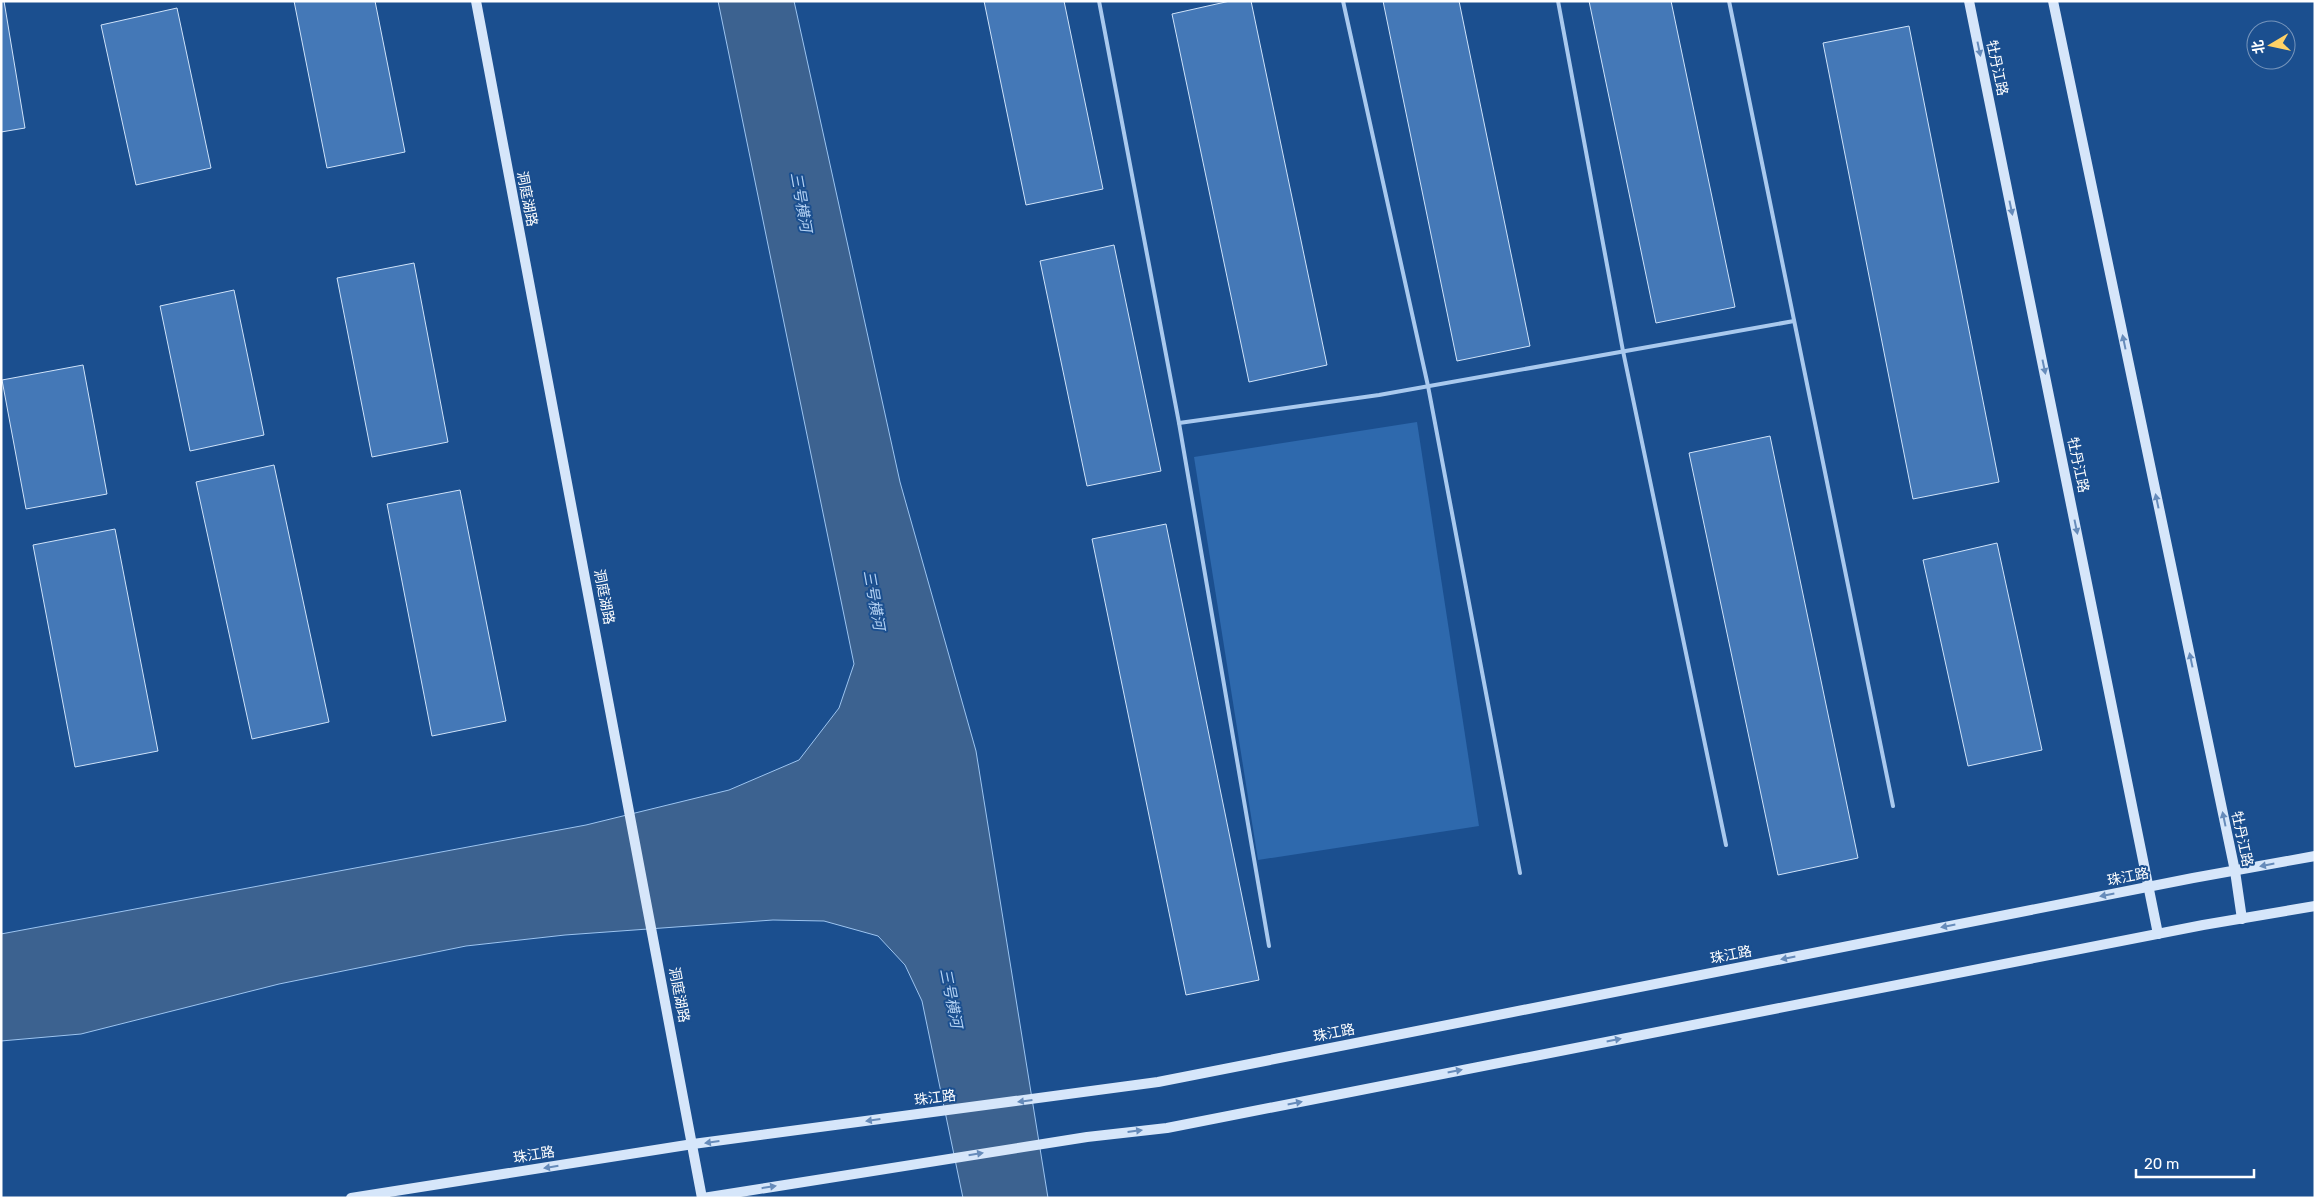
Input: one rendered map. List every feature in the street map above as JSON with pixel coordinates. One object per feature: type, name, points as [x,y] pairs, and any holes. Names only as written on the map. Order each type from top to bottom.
[{"type":"street","name":"洞庭湖路","points":[[476,1],[703,1198]]},
{"type":"street","name":"牡丹江路","points":[[1969,1],[2158,934]]},
{"type":"street","name":"牡丹江路","points":[[2053,1],[2235,871],[2242,919]]},
{"type":"street","name":"珠江路","points":[[351,1198],[693,1144],[1168,1080],[2315,856]]},
{"type":"street","points":[[703,1198],[1087,1137],[1167,1128],[2158,934],[2315,906]]},
{"type":"lane","points":[[1099,1],[1179,424],[1269,946]]},
{"type":"lane","points":[[1343,1],[1428,386],[1520,873]]},
{"type":"lane","points":[[1558,1],[1623,351],[1726,845]]},
{"type":"lane","points":[[1729,1],[1893,806]]},
{"type":"lane","points":[[1179,424],[1428,386],[1794,322]]},
{"type":"shaded area","points":[[1417,422],[1479,826],[1258,860],[1194,457]]},
{"type":"water","name":"三号横河","points":[[718,1],[794,1],[900,482],[976,751],[1048,1198],[963,1198],[922,1001],[905,965],[878,936],[824,921],[773,920],[565,935],[466,946],[279,984],[81,1034],[1,1041],[1,934],[586,825],[729,790],[799,760],[839,708],[854,664]]},
{"type":"building","points":[[1,1],[4,1],[25,128],[1,132]]},
{"type":"building","points":[[294,1],[375,1],[405,152],[327,168]]},
{"type":"building","points":[[984,1],[1064,1],[1103,189],[1026,205]]},
{"type":"building","points":[[1230,1],[1251,1],[1327,365],[1249,382],[1172,14]]},
{"type":"building","points":[[1383,1],[1459,1],[1530,346],[1457,361]]},
{"type":"building","points":[[1589,1],[1671,1],[1735,307],[1656,323]]},
{"type":"building","points":[[177,8],[211,168],[136,185],[101,25]]},
{"type":"building","points":[[1909,26],[1999,482],[1913,499],[1823,43]]},
{"type":"building","points":[[1114,245],[1161,471],[1087,486],[1040,261]]},
{"type":"building","points":[[414,263],[448,442],[372,457],[337,278]]},
{"type":"building","points":[[234,290],[264,435],[190,451],[160,306]]},
{"type":"building","points":[[83,365],[107,494],[26,509],[2,380]]},
{"type":"building","points":[[1770,436],[1858,858],[1778,875],[1689,453]]},
{"type":"building","points":[[274,465],[329,722],[252,739],[196,482]]},
{"type":"building","points":[[460,490],[506,721],[432,736],[387,504]]},
{"type":"building","points":[[1166,524],[1259,980],[1186,995],[1092,539]]},
{"type":"building","points":[[115,529],[158,751],[75,767],[33,545]]},
{"type":"building","points":[[1997,543],[2042,750],[1968,766],[1923,560]]}]
